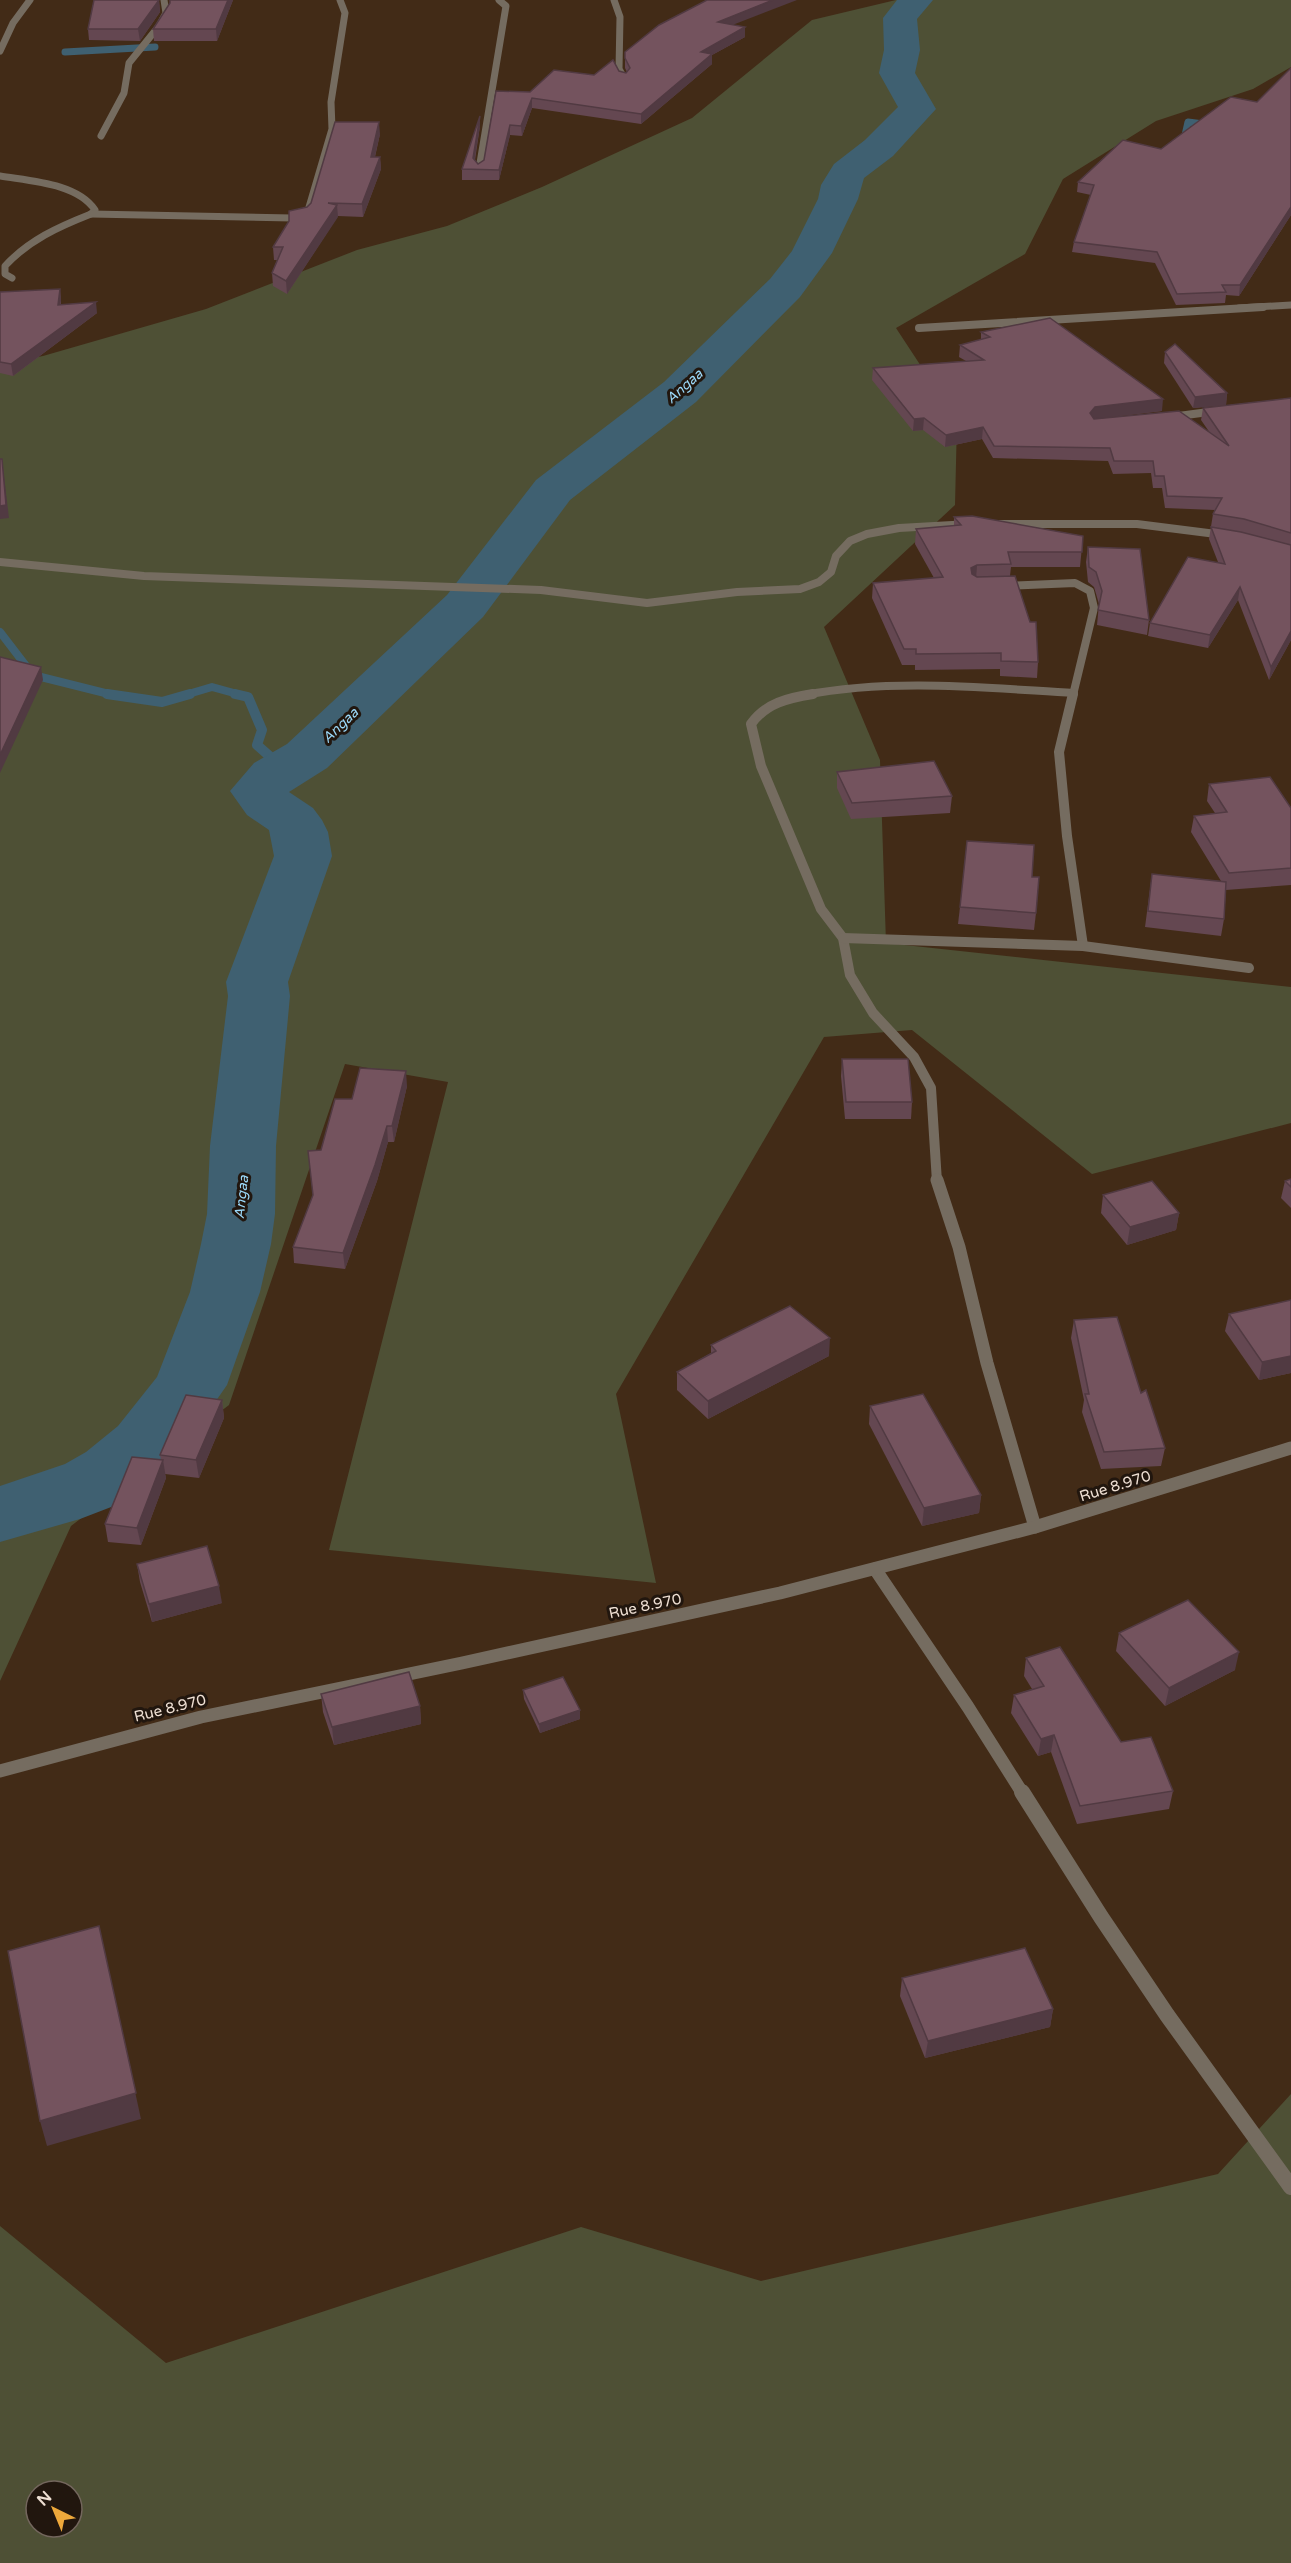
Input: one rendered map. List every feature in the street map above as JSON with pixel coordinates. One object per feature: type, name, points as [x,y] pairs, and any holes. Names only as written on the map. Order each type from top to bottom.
[{"type":"street","points":[[0,51],[13,23],[30,0]]},
{"type":"street","points":[[101,136],[123,102],[129,82],[129,63],[159,26],[165,13],[164,0]]},
{"type":"street","points":[[12,278],[5,274],[5,266],[20,249],[45,233],[91,214],[292,218],[308,214],[332,129],[331,102],[345,13],[340,0]]},
{"type":"street","points":[[479,169],[506,6],[499,0]]},
{"type":"street","points":[[614,0],[620,17],[619,69],[624,78]]},
{"type":"street","points":[[0,176],[49,186],[86,199],[94,206],[95,210],[91,214]]},
{"type":"street","points":[[919,328],[1291,305]]},
{"type":"street","points":[[1158,419],[1224,410]]},
{"type":"street","points":[[0,562],[144,576],[541,590],[647,603],[737,592],[800,589],[819,582],[831,572],[836,555],[850,541],[867,534],[900,528],[1057,521],[1149,524],[1229,536]]},
{"type":"street","points":[[998,586],[1075,583],[1086,586],[1092,591],[1094,608],[1059,752],[1067,836],[1083,946]]},
{"type":"street","points":[[1035,1527],[987,1363],[959,1247],[937,1183],[931,1088],[914,1057],[873,1013],[850,975],[843,938],[821,909],[761,766],[751,724],[763,710],[791,698],[833,691],[909,686],[1074,693]]},
{"type":"street","points":[[843,938],[1083,946],[1249,968]]},
{"type":"street","name":"Rue 8.970","points":[[0,1771],[201,1717],[657,1621],[875,1569],[1035,1527],[1291,1448]]},
{"type":"street","points":[[875,1569],[968,1707],[1147,1986],[1291,2187]]},
{"type":"green space","points":[[896,0],[1291,0],[1291,67],[1253,89],[1156,121],[1063,179],[1025,254],[896,328],[957,421],[955,505],[824,627],[880,760],[886,943],[1291,987],[1291,1123],[1092,1174],[912,1030],[824,1037],[616,1394],[656,1583],[329,1550],[448,1082],[345,1064],[229,1405],[71,1526],[0,1681],[0,364],[43,356],[206,309],[357,250],[447,226],[542,187],[692,118],[812,20]]},
{"type":"green space","points":[[1291,2094],[1291,2563],[0,2563],[0,2226],[166,2363],[581,2227],[761,2281],[1218,2174]]},
{"type":"building","points":[[94,0],[159,0],[138,29],[88,29]]},
{"type":"building","points":[[170,0],[228,0],[216,29],[153,29]]},
{"type":"building","points":[[707,0],[773,0],[718,22],[745,27],[701,52],[712,54],[641,114],[532,98],[521,126],[510,125],[499,170],[462,169],[480,116],[473,158],[478,164],[484,160],[496,91],[530,92],[554,70],[594,75],[613,60],[619,71],[626,73],[630,68],[625,52],[659,25]]},
{"type":"building","points":[[1291,68],[1291,207],[1240,285],[1222,285],[1226,292],[1177,294],[1157,252],[1074,242],[1094,185],[1078,182],[1123,140],[1161,149],[1231,97],[1257,102]]},
{"type":"building","points":[[335,122],[379,122],[371,157],[380,157],[362,204],[328,203],[337,205],[286,281],[272,273],[283,247],[273,247],[289,221],[289,211],[307,207],[311,203]]},
{"type":"building","points":[[60,289],[58,305],[96,302],[11,364],[0,362],[0,292]]},
{"type":"building","points":[[1050,318],[1163,399],[1095,407],[1090,413],[1094,419],[1179,411],[1229,446],[1203,408],[1291,398],[1291,533],[1244,519],[1213,514],[1222,498],[1167,496],[1164,476],[1155,476],[1153,461],[1114,461],[1110,448],[994,446],[983,427],[946,435],[924,418],[914,419],[873,368],[984,360],[960,345],[990,337],[981,332]]},
{"type":"building","points":[[1175,344],[1227,393],[1195,397],[1165,352]]},
{"type":"building","points":[[0,459],[2,459],[6,505],[0,506]]},
{"type":"building","points":[[972,516],[1083,536],[1082,552],[1008,552],[1011,564],[977,565],[971,568],[972,574],[977,577],[1015,576],[1030,622],[1036,622],[1038,662],[1001,661],[1001,653],[916,654],[916,649],[904,649],[873,583],[943,577],[916,529],[961,525],[954,517]]},
{"type":"building","points":[[1211,527],[1291,545],[1291,631],[1271,667],[1240,587],[1210,635],[1150,623],[1188,557],[1225,564]]},
{"type":"building","points":[[1088,547],[1140,549],[1149,620],[1098,610],[1102,591],[1096,572],[1089,567]]},
{"type":"building","points":[[0,657],[41,667],[0,755]]},
{"type":"building","points":[[934,761],[952,796],[852,803],[837,772]]},
{"type":"building","points":[[1270,777],[1291,808],[1291,868],[1229,873],[1194,816],[1227,812],[1209,784]]},
{"type":"building","points":[[967,841],[1034,845],[1032,877],[1039,877],[1036,913],[960,907]]},
{"type":"building","points":[[1152,874],[1226,882],[1224,919],[1148,911]]},
{"type":"building","points":[[842,1059],[908,1059],[912,1102],[846,1102]]},
{"type":"building","points":[[360,1068],[406,1071],[392,1126],[387,1126],[343,1253],[293,1247],[313,1195],[308,1151],[321,1150],[335,1099],[352,1099]]},
{"type":"building","points":[[1291,1179],[1291,1187],[1285,1181]]},
{"type":"building","points":[[1152,1181],[1179,1213],[1130,1227],[1103,1195]]},
{"type":"building","points":[[1291,1300],[1291,1356],[1262,1362],[1229,1314]]},
{"type":"building","points":[[790,1306],[830,1338],[708,1401],[677,1372],[716,1351],[711,1345]]},
{"type":"building","points":[[1117,1317],[1141,1393],[1146,1390],[1165,1448],[1104,1452],[1085,1394],[1089,1394],[1074,1320]]},
{"type":"building","points":[[923,1394],[981,1495],[924,1508],[870,1406]]},
{"type":"building","points":[[186,1395],[222,1400],[196,1460],[160,1455]]},
{"type":"building","points":[[132,1457],[163,1460],[137,1528],[105,1524]]},
{"type":"building","points":[[207,1546],[219,1586],[149,1604],[137,1564]]},
{"type":"building","points":[[1188,1600],[1239,1652],[1169,1688],[1119,1633]]},
{"type":"building","points":[[1060,1647],[1121,1742],[1151,1737],[1173,1791],[1080,1806],[1054,1735],[1041,1739],[1014,1695],[1044,1686],[1026,1658]]},
{"type":"building","points":[[409,1672],[420,1706],[332,1727],[321,1694]]},
{"type":"building","points":[[563,1677],[580,1710],[539,1724],[523,1690]]},
{"type":"building","points":[[99,1926],[136,2093],[40,2121],[8,1951]]},
{"type":"building","points":[[1025,1948],[1053,2009],[928,2041],[902,1978]]},
{"type":"waterway","name":"Angaa","points":[[0,1514],[53,1499],[92,1484],[113,1471],[145,1445],[190,1385],[225,1292],[241,1214],[243,1146],[259,996],[257,982],[303,856],[299,832],[293,820],[267,803],[258,791],[274,775],[307,756],[465,606],[553,490],[680,392],[785,288],[811,253],[838,199],[841,185],[848,172],[879,148],[917,109],[897,73],[902,50],[900,18],[916,0]]},
{"type":"waterway","points":[[65,52],[155,47]]},
{"type":"waterway","points":[[1183,144],[1188,122],[1211,125]]},
{"type":"waterway","points":[[0,632],[33,675],[112,695]]},
{"type":"waterway","points":[[185,695],[212,687],[241,695]]},
{"type":"waterway","points":[[107,694],[112,695]]},
{"type":"waterway","points":[[112,695],[162,702],[190,694]]},
{"type":"waterway","points":[[235,694],[248,697],[262,730],[257,745],[284,769]]}]
